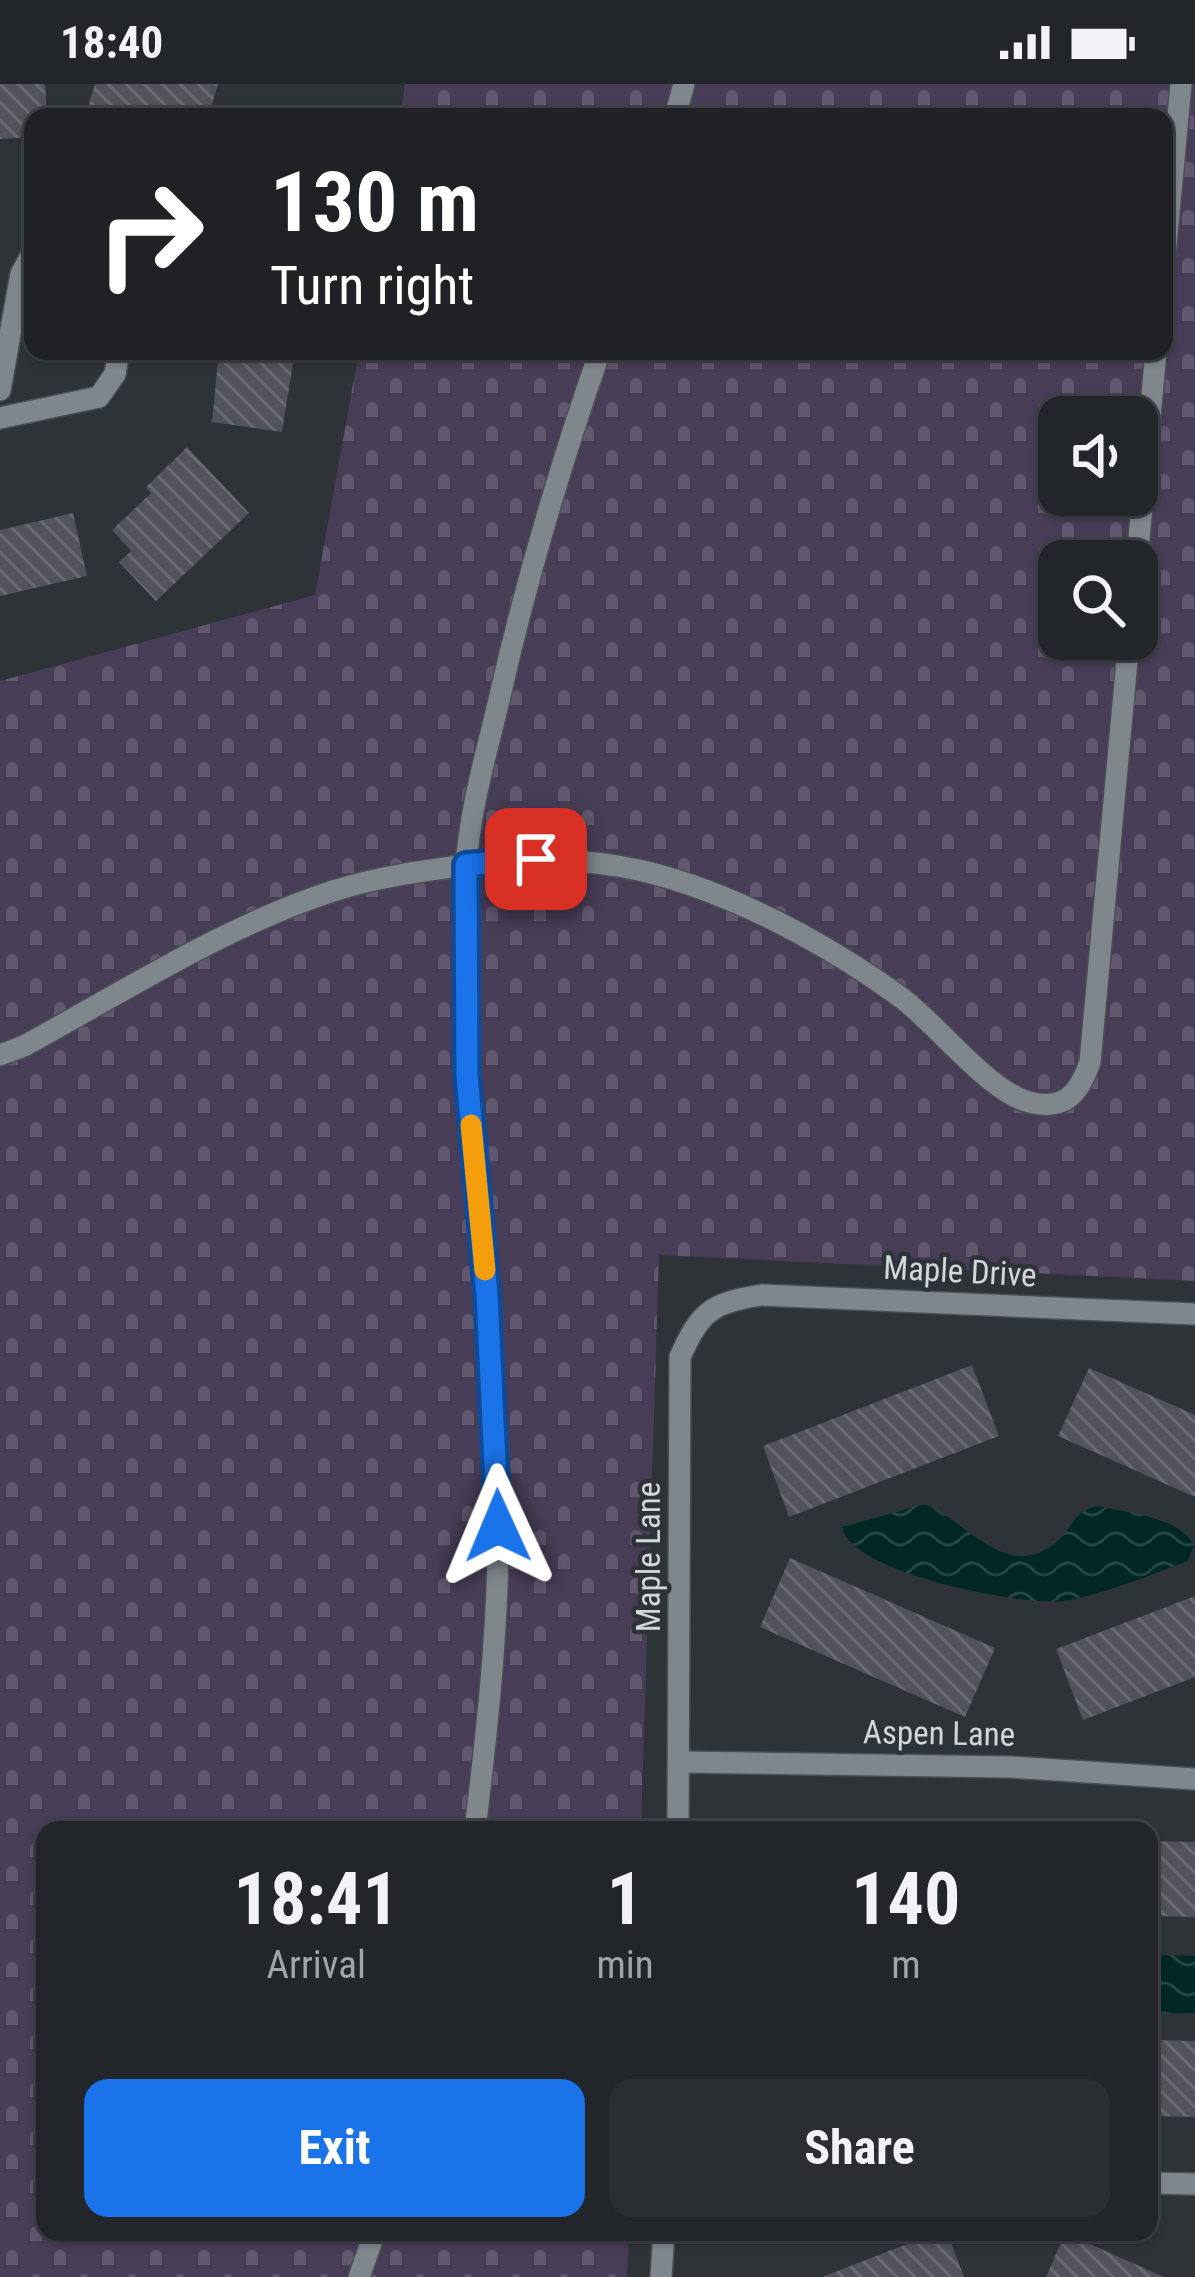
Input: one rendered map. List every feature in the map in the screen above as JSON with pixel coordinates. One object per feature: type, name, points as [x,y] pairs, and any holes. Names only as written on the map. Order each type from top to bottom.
[{"type":"street","points":[[1173,170],[1181,84]]},
{"type":"street","points":[[0,391],[24,268]]},
{"type":"street","points":[[0,418],[99,397],[115,374],[117,360]]},
{"type":"street","points":[[476,1821],[490,1708],[498,1526],[487,1295],[467,1076],[466,865],[478,785],[528,573],[597,360]]},
{"type":"street","points":[[1139,540],[1155,360]]},
{"type":"street","points":[[0,1054],[25,1046],[204,946],[335,890],[406,872],[510,859],[561,859],[616,866],[689,884],[826,950],[901,997],[986,1076],[1021,1100],[1063,1102],[1075,1096],[1090,1062],[1127,660]]},
{"type":"street","name":"Maple Drive","points":[[723,1301],[762,1295],[1195,1314]]},
{"type":"street","name":"Maple Lane","points":[[678,1821],[680,1357],[697,1321],[723,1301]]},
{"type":"street","name":"Aspen Lane","points":[[681,1762],[1010,1767],[1195,1779]]},
{"type":"street","points":[[1158,2183],[1195,2184]]},
{"type":"street","points":[[358,2277],[372,2241]]},
{"type":"street","points":[[661,2277],[663,2241]]},
{"type":"green space","points":[[405,84],[1195,84],[1195,1281],[659,1255],[641,1821],[36,1821],[36,2241],[629,2241],[627,2277],[0,2277],[0,681],[315,595],[357,360],[1173,360],[1173,108],[401,108]]},
{"type":"water","points":[[925,1504],[986,1544],[1019,1556],[1036,1554],[1054,1544],[1081,1513],[1096,1506],[1164,1522],[1194,1545],[1188,1561],[1143,1578],[1077,1599],[1042,1601],[977,1592],[905,1572],[852,1544],[842,1527]]},
{"type":"water","points":[[1158,1954],[1195,1956],[1195,2013],[1158,2014]]},
{"type":"building","points":[[0,84],[45,84],[46,108],[24,108],[24,138],[0,139]]},
{"type":"building","points":[[95,84],[218,84],[211,108],[88,108]]},
{"type":"building","points":[[218,360],[294,360],[282,432],[212,422]]},
{"type":"building","points":[[187,447],[249,513],[156,601],[119,562],[131,551],[112,530],[151,493],[146,487]]},
{"type":"building","points":[[73,513],[87,576],[0,596],[0,530]]},
{"type":"building","points":[[972,1365],[999,1436],[789,1517],[763,1446]]},
{"type":"building","points":[[1089,1368],[1195,1415],[1195,1497],[1058,1436]]},
{"type":"building","points":[[790,1558],[995,1648],[965,1717],[760,1627]]},
{"type":"building","points":[[1195,1596],[1195,1677],[1083,1720],[1056,1649]]},
{"type":"building","points":[[1158,1841],[1195,1842],[1195,1917],[1158,1916]]},
{"type":"building","points":[[1158,2040],[1195,2041],[1195,2117],[1158,2116]]},
{"type":"building","points":[[915,2241],[950,2241],[964,2277],[822,2277]]},
{"type":"building","points":[[1062,2241],[1083,2241],[1164,2277],[1046,2277]]},
{"type":"slow traffic","points":[[471,1125],[485,1270]]},
{"type":"route","points":[[498,1526],[487,1295],[467,1076],[466,865],[536,859]]}]
